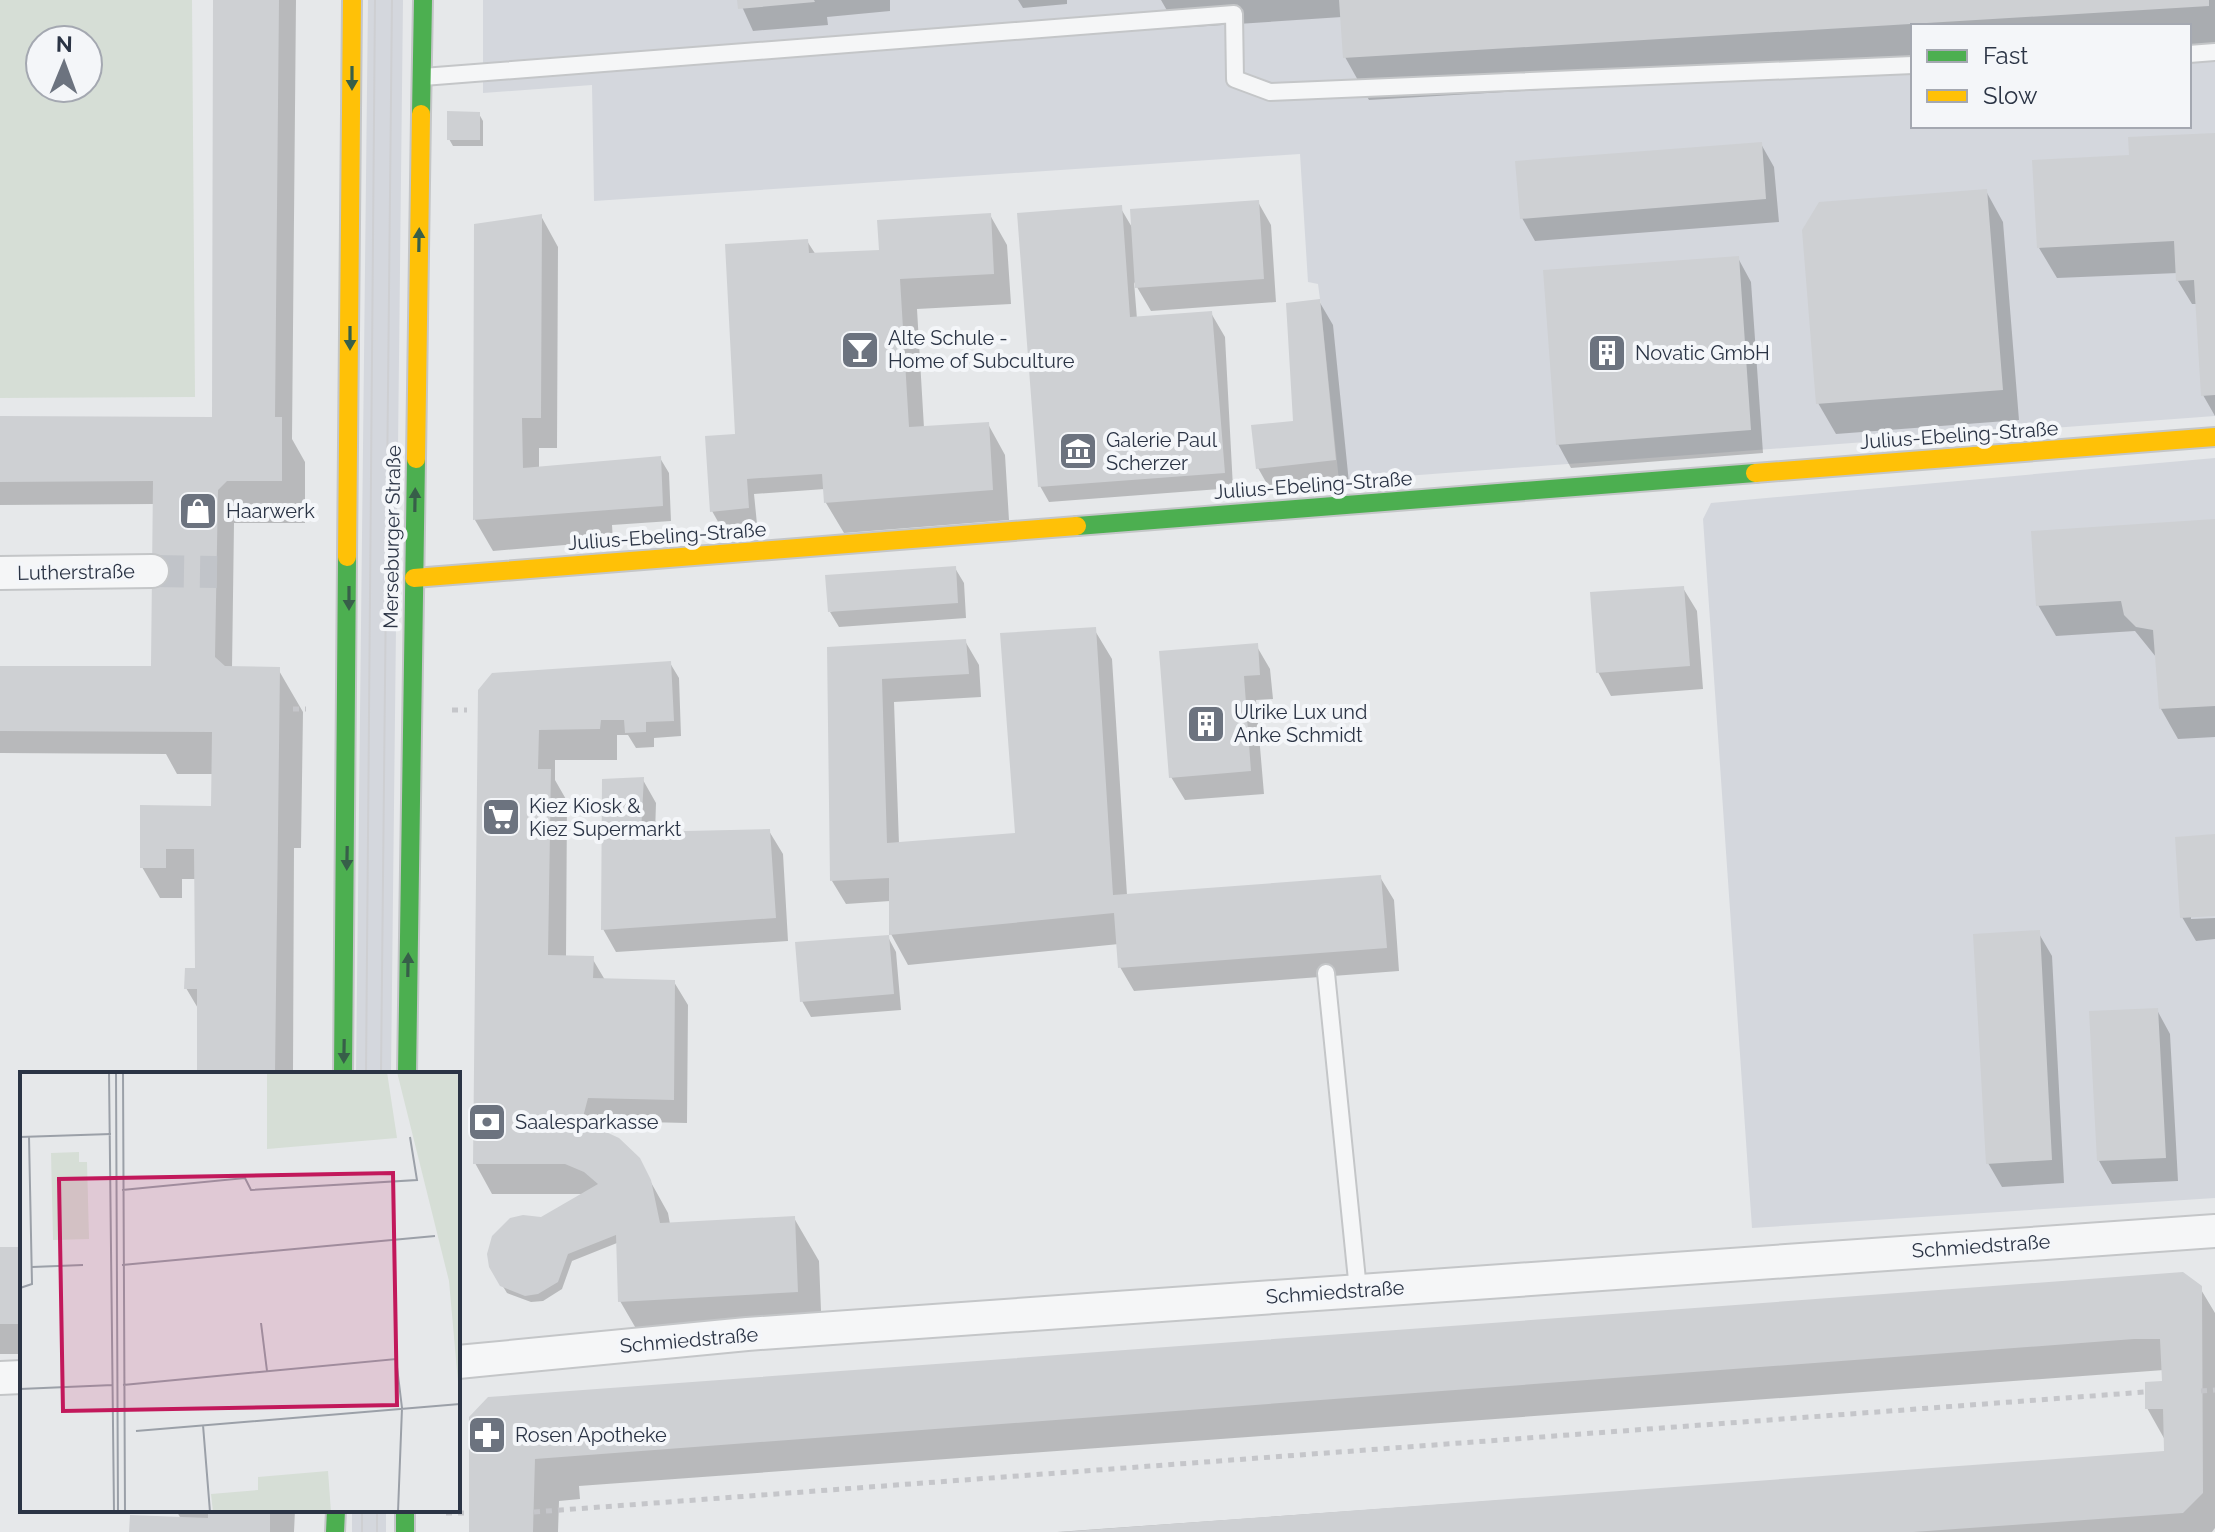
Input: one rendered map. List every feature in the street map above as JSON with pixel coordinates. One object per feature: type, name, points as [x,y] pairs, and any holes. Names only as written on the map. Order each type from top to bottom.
[{"type":"main road","name":"Merseburger Straße","points":[[343,1072],[352,0]]},
{"type":"main road","name":"Merseburger Straße","points":[[407,1072],[423,0]]},
{"type":"main road","name":"Julius-Ebeling-Straße","points":[[414,578],[2215,437]]},
{"type":"main road","points":[[335,1532],[336,1512]]},
{"type":"street","name":"Lutherstraße","points":[[0,573],[152,571]]},
{"type":"street","name":"Schmiedstraße","points":[[460,1362],[747,1334],[2214,1230]]},
{"type":"street","points":[[0,1378],[20,1377]]},
{"type":"lane","points":[[421,77],[1234,14],[1235,79],[1270,92],[1911,65]]},
{"type":"lane","points":[[2191,54],[2215,52]]},
{"type":"lane","points":[[1326,973],[1358,1290]]},
{"type":"path","points":[[293,709],[305,709]]},
{"type":"path","points":[[452,710],[467,710]]},
{"type":"path","points":[[2201,1391],[2215,1390]]},
{"type":"path","points":[[534,1512],[2145,1392]]},
{"type":"shaded area","points":[[0,0],[192,0],[195,397],[0,398]]},
{"type":"shaded area","points":[[368,0],[403,0],[391,1072],[356,1072]]},
{"type":"shaded area","points":[[483,0],[2215,0],[2215,416],[1339,481],[1318,284],[1308,282],[1300,154],[594,201],[592,85],[483,93]]},
{"type":"shaded area","points":[[2215,458],[2215,1198],[1752,1228],[1703,519],[1711,503]]},
{"type":"shaded area","points":[[352,1512],[386,1512],[386,1532],[352,1532]]},
{"type":"building","points":[[213,0],[279,0],[275,417],[282,417],[282,481],[227,481],[218,490],[215,657],[225,666],[280,667],[275,1072],[197,1072],[197,989],[184,989],[185,968],[195,968],[194,849],[166,849],[166,868],[140,868],[140,805],[211,806],[212,732],[0,731],[0,666],[151,666],[153,481],[0,482],[0,416],[212,417]]},
{"type":"building","points":[[737,0],[814,0],[815,2],[738,9]]},
{"type":"building","points":[[1339,0],[2209,0],[2209,6],[1343,58]]},
{"type":"building","points":[[447,111],[480,112],[480,140],[447,140]]},
{"type":"building","points":[[2215,133],[2215,395],[2201,396],[2194,280],[2176,281],[2174,241],[2037,248],[2032,160],[2129,155],[2128,137]]},
{"type":"building","points":[[1762,142],[1766,199],[1520,219],[1515,161]]},
{"type":"building","points":[[1987,189],[2003,390],[1816,404],[1802,230],[1819,202]]},
{"type":"building","points":[[1259,200],[1264,279],[1135,288],[1130,209]]},
{"type":"building","points":[[1122,205],[1130,317],[1212,311],[1225,473],[1038,487],[1017,213]]},
{"type":"building","name":"Alte Schule - Home of Subculture","points":[[991,213],[994,274],[900,279],[909,427],[989,422],[993,490],[824,503],[822,474],[747,479],[749,508],[710,512],[705,436],[735,434],[725,244],[808,239],[809,253],[879,250],[877,220]]},
{"type":"building","points":[[542,214],[541,418],[522,418],[523,468],[661,456],[663,506],[473,520],[474,224]]},
{"type":"building","points":[[1739,256],[1751,430],[1556,445],[1543,270]]},
{"type":"building","points":[[1320,299],[1336,460],[1256,469],[1251,425],[1293,421],[1286,303]]},
{"type":"building","points":[[2215,519],[2215,706],[2159,709],[2153,630],[2136,627],[2124,615],[2121,601],[2036,606],[2031,531]]},
{"type":"building","points":[[956,566],[958,603],[828,612],[825,575]]},
{"type":"building","points":[[1684,586],[1690,666],[1596,673],[1590,592]]},
{"type":"building","points":[[1096,627],[1113,895],[1381,875],[1387,948],[1118,968],[1114,913],[889,935],[889,878],[830,881],[827,647],[966,639],[969,674],[882,679],[887,843],[1015,833],[1000,633]]},
{"type":"building","name":"Ulrike Lux und Anke Schmidt","points":[[1258,643],[1260,675],[1244,676],[1251,771],[1169,778],[1159,651]]},
{"type":"building","points":[[671,661],[674,721],[646,722],[646,732],[625,733],[624,720],[601,720],[600,729],[539,730],[538,769],[551,769],[548,955],[594,956],[593,978],[675,980],[674,1100],[588,1098],[582,1121],[619,1138],[640,1158],[651,1180],[660,1223],[795,1216],[798,1292],[618,1302],[616,1235],[568,1254],[558,1282],[538,1294],[525,1296],[500,1286],[489,1267],[487,1254],[492,1236],[510,1218],[523,1215],[541,1217],[598,1184],[584,1172],[565,1164],[473,1164],[478,690],[492,673]]},
{"type":"building","points":[[644,777],[641,832],[770,829],[776,918],[601,930],[602,779]]},
{"type":"building","points":[[2215,834],[2215,916],[2180,918],[2175,837]]},
{"type":"building","points":[[2040,930],[2052,1160],[1986,1164],[1973,934]]},
{"type":"building","points":[[889,935],[894,994],[800,1002],[795,942]]},
{"type":"building","points":[[2158,1008],[2166,1158],[2097,1161],[2089,1011]]},
{"type":"building","points":[[0,1247],[20,1247],[20,1324],[0,1324]]},
{"type":"building","points":[[2183,1272],[2202,1286],[2203,1493],[2183,1513],[1913,1532],[1061,1532],[2164,1451],[2163,1409],[2145,1409],[2145,1382],[2162,1381],[2160,1339],[2134,1339],[535,1459],[533,1532],[469,1532],[469,1417],[488,1397]]},
{"type":"building","points":[[208,1512],[270,1512],[270,1532],[129,1532],[130,1515],[208,1518]]},
{"type":"tunnel","points":[[152,571],[217,572]]},
{"type":"tram line","points":[[366,1072],[375,0]]},
{"type":"tram line","points":[[381,1072],[392,0]]},
{"type":"tram line","points":[[362,1512],[362,1532]]},
{"type":"tram line","points":[[377,1512],[377,1532]]},
{"type":"traffic: fast","points":[[421,114],[423,0]]},
{"type":"traffic: fast","points":[[407,1072],[416,459]]},
{"type":"traffic: fast","points":[[1077,526],[1755,473]]},
{"type":"traffic: fast","points":[[343,1072],[347,557]]},
{"type":"traffic: fast","points":[[335,1532],[336,1512]]},
{"type":"traffic: fast","points":[[405,1512],[405,1532]]},
{"type":"traffic: slow","points":[[347,557],[352,0]]},
{"type":"traffic: slow","points":[[416,459],[421,114]]},
{"type":"traffic: slow","points":[[1755,473],[2215,437]]},
{"type":"traffic: slow","points":[[414,578],[1077,526]]},
{"type":"place","name":"Alte Schule - Home of Subculture","points":[[860,350]]},
{"type":"place","name":"Novatic GmbH","points":[[1607,353]]},
{"type":"place","name":"Galerie Paul Scherzer","points":[[1078,451]]},
{"type":"place","name":"Haarwerk","points":[[198,511]]},
{"type":"place","name":"Ulrike Lux und Anke Schmidt","points":[[1206,724]]},
{"type":"place","name":"Kiez Kiosk & Kiez Supermarkt","points":[[501,817]]},
{"type":"place","name":"Saalesparkasse","points":[[487,1122]]},
{"type":"place","name":"Rosen Apotheke","points":[[487,1435]]}]
